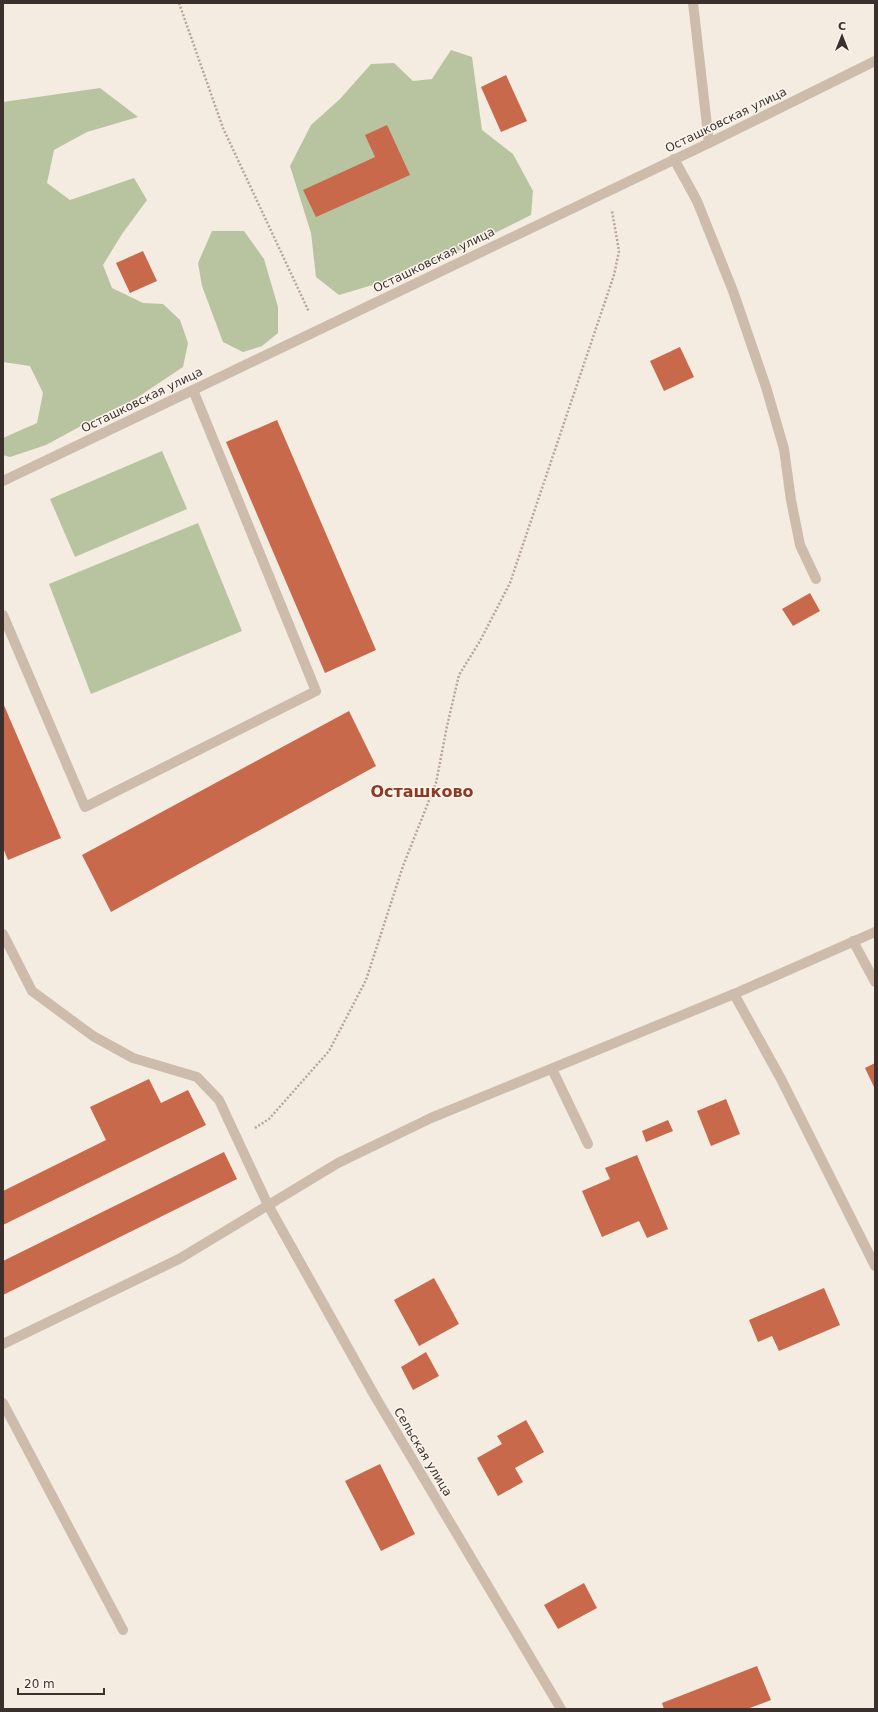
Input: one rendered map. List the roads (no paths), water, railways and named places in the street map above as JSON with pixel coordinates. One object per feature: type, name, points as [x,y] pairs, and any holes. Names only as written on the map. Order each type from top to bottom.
[{"type":"street","points":[[693,3],[709,143]]},
{"type":"street","name":"Осташковская улица","points":[[3,481],[709,143],[875,61]]},
{"type":"street","points":[[674,159],[700,208],[733,291],[764,380],[784,449],[791,500],[800,545],[816,579]]},
{"type":"street","points":[[3,615],[85,807],[316,691],[193,390]]},
{"type":"street","points":[[3,1344],[179,1259],[338,1163],[430,1118],[734,994],[875,932]]},
{"type":"street","name":"Сельская улица","points":[[3,934],[32,991],[93,1036],[133,1058],[197,1077],[219,1100],[268,1205],[376,1398],[561,1709]]},
{"type":"street","points":[[853,941],[875,982]]},
{"type":"street","points":[[734,994],[781,1079],[875,1266]]},
{"type":"street","points":[[552,1069],[588,1144]]},
{"type":"street","points":[[3,1403],[123,1630]]},
{"type":"district","name":"Осташково","points":[[422,791]]}]
